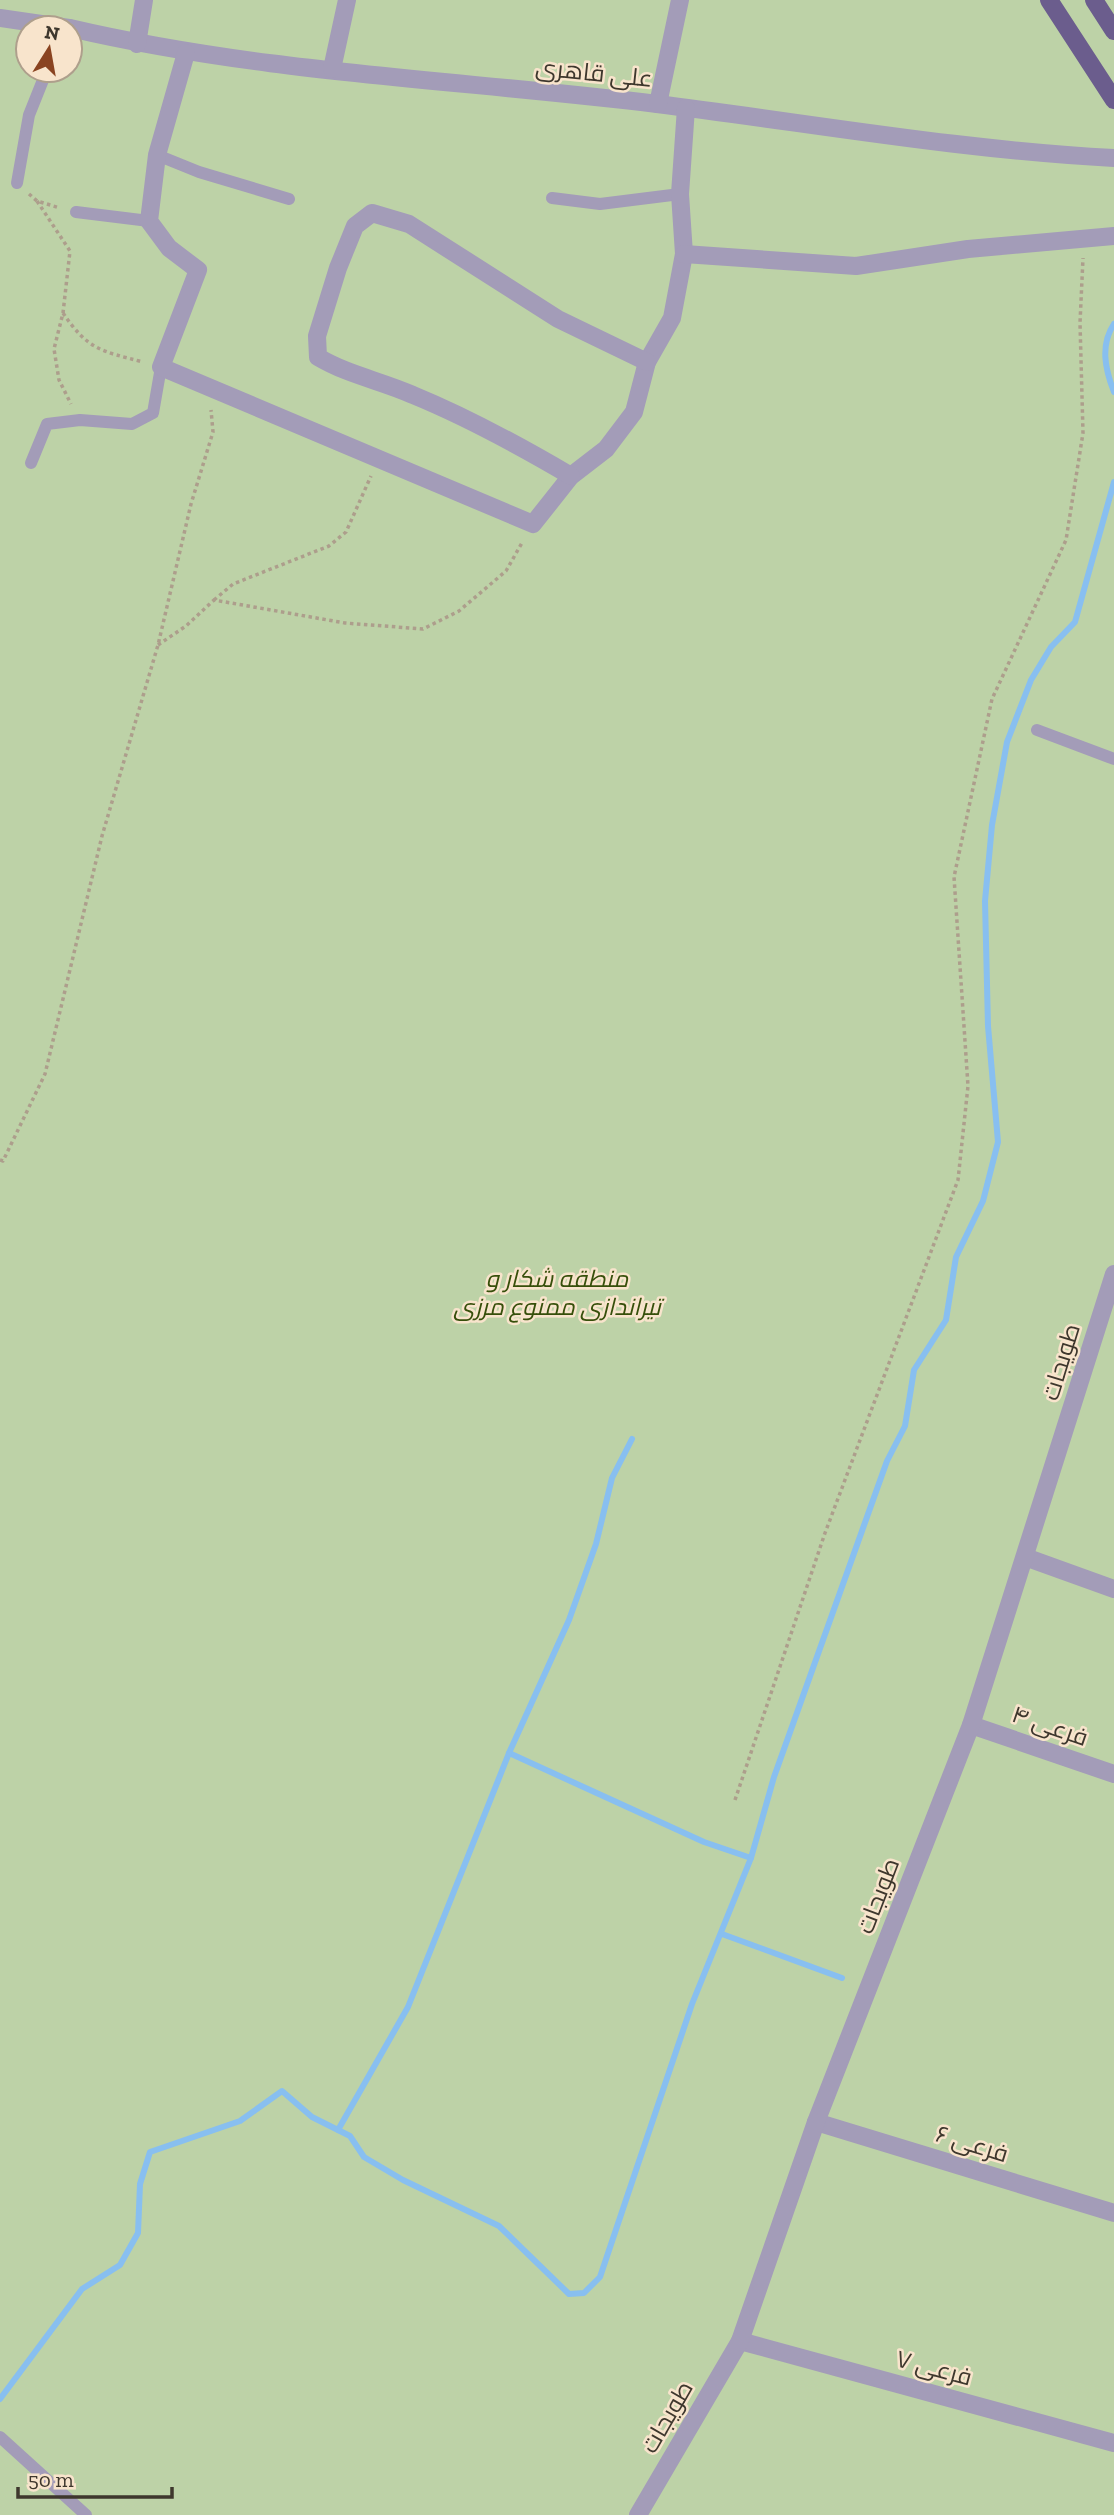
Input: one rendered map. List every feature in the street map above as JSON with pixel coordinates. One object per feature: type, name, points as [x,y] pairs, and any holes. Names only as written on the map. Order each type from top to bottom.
[{"type":"main road","points":[[1049,0],[1114,100]]},
{"type":"main road","points":[[1094,0],[1114,31]]},
{"type":"street","points":[[137,44],[144,0]]},
{"type":"street","points":[[332,69],[347,0]]},
{"type":"street","points":[[658,104],[680,0]]},
{"type":"street","name":"علی قاهری","points":[[84,32],[186,53],[658,104],[1011,153],[1114,158]]},
{"type":"street","points":[[186,53],[157,155],[149,221],[169,248],[198,270],[161,367],[533,524],[571,476],[606,449],[634,412],[646,362],[673,318],[684,254],[680,194],[686,108]]},
{"type":"street","points":[[571,476],[489,428],[410,393],[336,368],[318,357],[317,336],[338,268],[355,226],[372,213],[409,224],[558,319],[646,362]]},
{"type":"street","points":[[684,254],[856,266],[968,249],[1114,236]]},
{"type":"street","name":"طویجات","points":[[638,2515],[740,2341],[816,2122],[971,1725],[1114,1275]]},
{"type":"street","points":[[1025,1557],[1114,1588]]},
{"type":"street","name":"فرعی ۴","points":[[971,1725],[1114,1774]]},
{"type":"street","name":"فرعی ۶","points":[[816,2122],[1114,2213]]},
{"type":"street","name":"فرعی ۷","points":[[740,2341],[1114,2443]]},
{"type":"lane","points":[[17,183],[29,115],[41,84]]},
{"type":"lane","points":[[157,155],[199,172],[289,200]]},
{"type":"lane","points":[[552,198],[600,204],[680,194]]},
{"type":"lane","points":[[76,212],[149,221]]},
{"type":"lane","points":[[31,463],[47,425],[80,420],[132,424],[153,412],[161,367]]},
{"type":"lane","points":[[1037,730],[1114,759]]},
{"type":"lane","points":[[0,2437],[86,2515]]},
{"type":"path","points":[[17,183],[37,201],[70,251],[54,349],[58,380],[80,420]]},
{"type":"path","points":[[37,201],[76,212]]},
{"type":"path","points":[[735,1800],[825,1533],[958,1180],[968,1086],[954,877],[992,699],[1066,540],[1083,432],[1080,323],[1084,239]]},
{"type":"path","points":[[62,313],[81,340],[107,353],[161,367]]},
{"type":"path","points":[[0,1160],[3,1161],[45,1073],[102,836],[158,645],[191,504],[213,432],[213,413],[192,380]]},
{"type":"path","points":[[158,645],[186,626],[233,584],[329,546],[346,532],[379,459]]},
{"type":"path","points":[[214,600],[345,623],[423,629],[458,611],[506,571],[533,524]]},
{"type":"green space","name":"منطقه شکار و تیراندازی ممنوع مرزی","points":[[0,0],[1114,0],[1114,2515],[0,2515]]},
{"type":"waterway","points":[[1114,324],[1105,349],[1108,375],[1114,392]]},
{"type":"waterway","points":[[0,2399],[82,2289],[120,2265],[138,2233],[140,2184],[150,2152],[240,2121],[282,2091],[312,2117],[350,2136],[364,2157],[403,2180],[499,2226],[569,2294],[584,2293],[600,2277],[692,2004],[751,1858],[774,1777],[887,1461],[905,1426],[914,1370],[946,1320],[956,1257],[983,1201],[998,1142],[988,1026],[985,901],[992,825],[1007,742],[1031,680],[1051,647],[1075,622],[1114,482]]},
{"type":"waterway","points":[[632,1439],[612,1478],[596,1544],[569,1620],[509,1753],[704,1842],[751,1858]]},
{"type":"waterway","points":[[338,2130],[408,2007],[509,1753]]},
{"type":"waterway","points":[[722,1934],[842,1978]]}]
